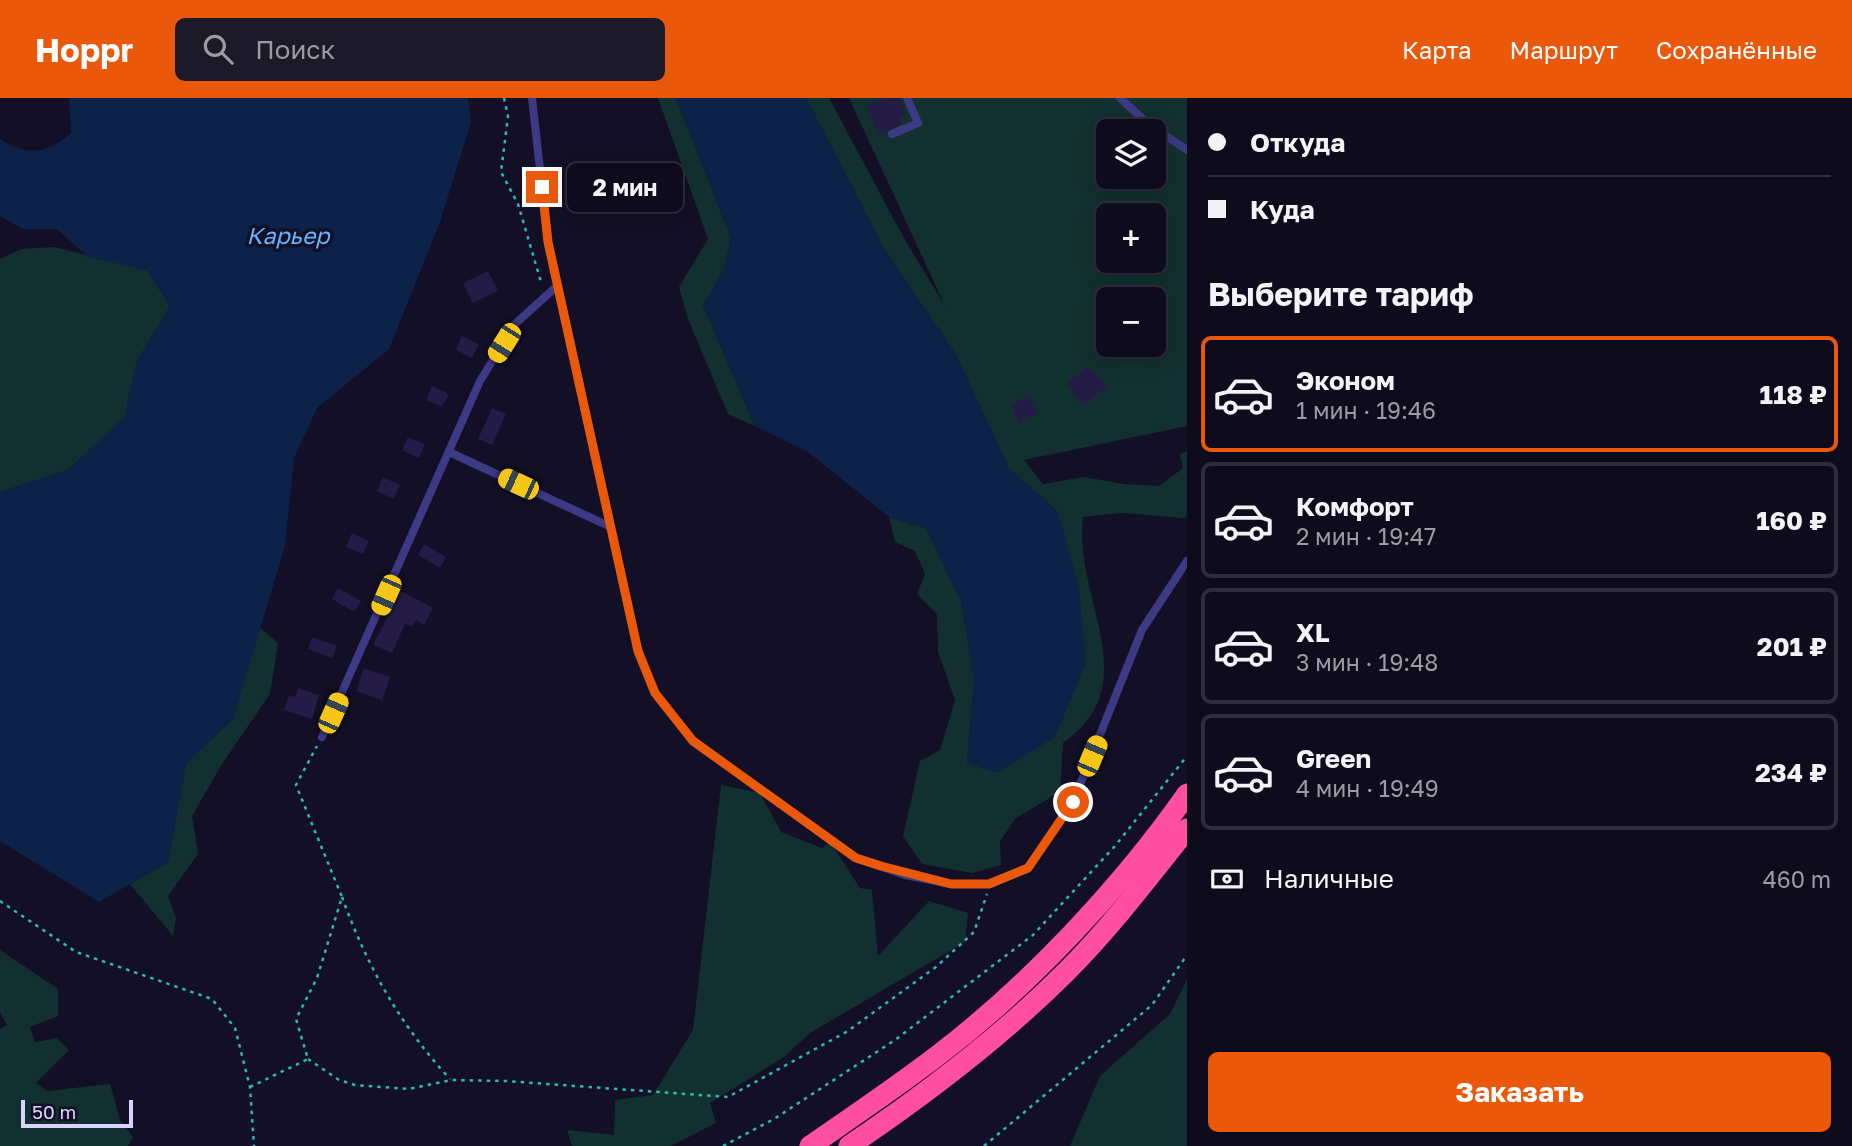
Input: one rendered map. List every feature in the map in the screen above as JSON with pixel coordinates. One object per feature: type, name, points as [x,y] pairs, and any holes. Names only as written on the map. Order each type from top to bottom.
[{"type":"highway","points":[[810,1146],[938,1056],[1004,1001],[1048,958],[1141,855],[1187,794]]},
{"type":"highway","points":[[849,1146],[955,1071],[1018,1017],[1067,971],[1187,829]]},
{"type":"lane","points":[[532,98],[548,242],[638,651],[655,693],[693,741],[856,858],[905,875],[939,882],[989,884],[1028,868],[1073,802],[1142,631],[1187,561]]},
{"type":"lane","points":[[892,134],[918,123],[907,98]]},
{"type":"lane","points":[[1120,98],[1147,123],[1187,150]]},
{"type":"lane","points":[[322,737],[480,381],[515,324],[558,286]]},
{"type":"lane","points":[[449,452],[611,527]]},
{"type":"path","points":[[504,98],[508,116],[501,172],[518,204],[541,282]]},
{"type":"path","points":[[322,737],[296,785],[377,981],[423,1050],[451,1080]]},
{"type":"path","points":[[723,1146],[774,1119],[895,1040],[1034,935],[1115,846],[1187,756]]},
{"type":"path","points":[[342,897],[321,967],[296,1019],[308,1059],[339,1080],[355,1086],[409,1089],[451,1080],[728,1097],[848,1031],[936,967],[974,932],[989,884]]},
{"type":"path","points":[[0,901],[76,952],[212,999],[235,1028],[250,1087],[254,1146]]},
{"type":"path","points":[[984,1146],[1152,1005],[1187,955]]},
{"type":"path","points":[[250,1087],[308,1059]]},
{"type":"green space","points":[[658,98],[676,98],[731,238],[724,270],[703,305],[755,426],[728,414],[688,319],[679,287],[708,239]]},
{"type":"green space","points":[[806,98],[829,98],[905,240],[945,306],[849,98],[1187,98],[1187,426],[1024,460],[1043,484],[1084,477],[1124,484],[1159,486],[1183,468],[1180,454],[1187,451],[1187,515],[1184,518],[1122,513],[1083,517],[1083,548],[1104,667],[1101,694],[1088,720],[1063,743],[1060,792],[1016,818],[1000,841],[1001,865],[972,873],[922,864],[903,836],[920,761],[940,750],[955,700],[938,652],[937,614],[917,594],[925,574],[915,551],[895,542],[889,517],[926,528],[961,601],[974,680],[967,763],[1058,512],[1009,469],[956,355],[883,247]]},
{"type":"green space","points":[[54,247],[147,270],[170,306],[137,361],[124,418],[68,470],[0,492],[0,259],[22,249]]},
{"type":"green space","points":[[259,627],[278,643],[270,694],[222,764],[192,816],[198,854],[168,896],[176,918],[173,936],[130,884],[168,862],[186,763],[233,719]]},
{"type":"green space","points":[[721,785],[760,793],[781,832],[822,848],[830,842],[860,888],[872,890],[878,956],[929,901],[968,913],[965,942],[810,1033],[784,1057],[710,1103],[716,1123],[671,1146],[572,1146],[567,1130],[614,1135],[615,1100],[653,1095],[693,1030]]},
{"type":"green space","points":[[0,950],[58,989],[58,1016],[30,1027],[35,1042],[57,1038],[69,1050],[36,1083],[47,1091],[110,1084],[120,1120],[133,1137],[128,1146],[0,1146],[0,1029],[7,1025],[0,1012]]},
{"type":"green space","points":[[1187,979],[1187,1146],[1070,1146],[1100,1076],[1170,1014]]},
{"type":"water","name":"Карьер","points":[[69,98],[468,98],[471,122],[440,222],[389,349],[317,408],[294,458],[285,546],[233,719],[186,764],[168,862],[99,902],[0,841],[0,492],[68,470],[124,418],[137,361],[170,306],[147,270],[88,257],[57,229],[23,229],[0,216],[0,139],[28,151],[37,151],[53,145],[71,133]]},
{"type":"water","points":[[676,98],[806,98],[883,247],[956,355],[1009,468],[1058,512],[1079,587],[1086,663],[1055,737],[997,773],[967,763],[974,680],[961,601],[926,528],[889,517],[808,452],[755,426],[703,305],[724,270],[731,238]]},
{"type":"building","points":[[883,98],[898,98],[906,114],[900,117],[902,123],[880,135],[866,107]]},
{"type":"building","points":[[488,271],[498,291],[473,303],[463,283]]},
{"type":"building","points":[[462,336],[479,344],[472,358],[456,350]]},
{"type":"building","points":[[1088,367],[1107,387],[1082,405],[1067,383]]},
{"type":"building","points":[[432,386],[449,394],[442,407],[426,400]]},
{"type":"building","points":[[1029,396],[1038,413],[1019,422],[1011,405]]},
{"type":"building","points":[[492,408],[506,414],[492,445],[478,439]]},
{"type":"building","points":[[408,437],[425,444],[419,458],[402,450]]},
{"type":"building","points":[[383,477],[400,485],[393,499],[377,491]]},
{"type":"building","points":[[352,533],[369,541],[363,554],[346,547]]},
{"type":"building","points":[[424,544],[446,557],[440,568],[418,555]]},
{"type":"building","points":[[338,588],[361,601],[354,612],[332,599]]},
{"type":"building","points":[[401,591],[433,608],[424,625],[416,620],[412,627],[405,624],[392,653],[373,645]]},
{"type":"building","points":[[312,637],[337,646],[332,658],[308,649]]},
{"type":"building","points":[[364,668],[390,677],[382,700],[356,691]]},
{"type":"building","points":[[298,688],[319,695],[312,719],[284,710],[289,695],[295,697]]},
{"type":"route","points":[[542,187],[548,242],[638,651],[655,693],[693,741],[856,858],[905,875],[951,884],[989,884],[1028,868],[1073,802]]}]
